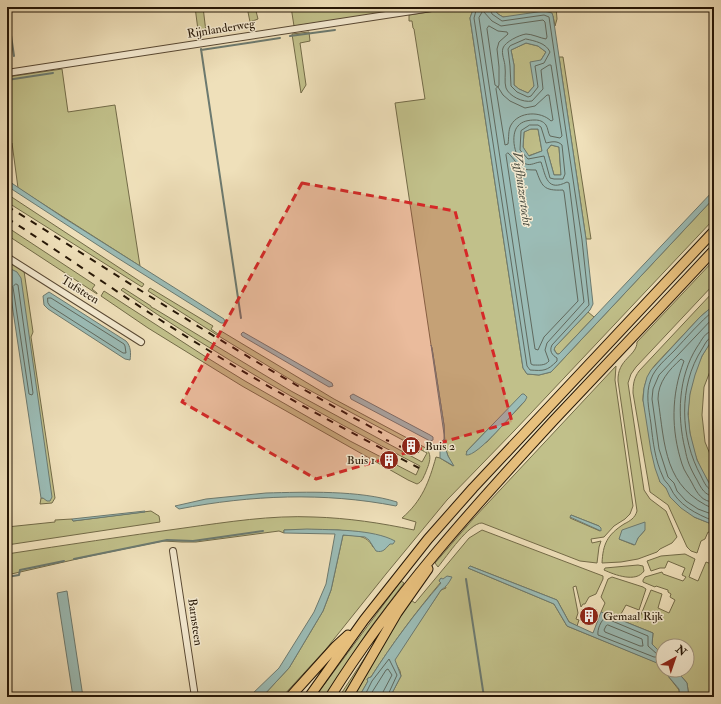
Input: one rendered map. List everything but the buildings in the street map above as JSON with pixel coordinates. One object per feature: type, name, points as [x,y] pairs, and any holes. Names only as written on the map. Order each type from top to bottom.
[{"type":"highway","points":[[309,697],[364,620],[428,539],[473,488],[714,231]]},
{"type":"highway","points":[[330,697],[373,632],[405,589],[484,495],[714,250]]},
{"type":"highway","points":[[348,697],[397,613],[428,570],[438,550]]},
{"type":"highway","points":[[290,697],[336,646],[364,620]]},
{"type":"street","name":"Rijnlanderweg","points":[[7,73],[399,10],[438,7]]},
{"type":"street","name":"Tufsteen","points":[[7,257],[140,342]]},
{"type":"street","name":"Barnsteen","points":[[173,551],[195,697]]},
{"type":"highlighted area","points":[[302,183],[455,211],[512,422],[316,479],[182,402]]},
{"type":"shaded area","points":[[195,7],[203,7],[206,32],[198,30]]},
{"type":"shaded area","points":[[247,7],[255,7],[258,19],[250,22]]},
{"type":"shaded area","points":[[291,7],[425,7],[294,26]]},
{"type":"shaded area","points":[[460,7],[474,7],[470,18],[523,368],[527,374],[539,375],[551,372],[714,198],[714,219],[447,500],[326,649],[282,697],[262,697],[289,668],[323,611],[331,590],[343,535],[360,536],[367,540],[373,547],[384,550],[391,543],[370,534],[338,530],[284,530],[284,533],[279,531],[196,542],[163,541],[7,575],[7,554],[217,523],[282,517],[339,518],[414,530],[416,522],[402,518],[420,498],[431,475],[436,457],[453,466],[445,447],[444,425],[395,103],[425,99],[414,29],[412,21],[409,21],[409,15]],"holes":[[[525,401],[487,442],[466,452],[493,424]]]},
{"type":"shaded area","points":[[492,7],[556,7],[557,19],[555,26],[553,16],[503,17]]},
{"type":"shaded area","points":[[309,32],[310,41],[300,43],[306,85],[301,93],[292,34]]},
{"type":"shaded area","points":[[526,43],[538,46],[546,52],[541,60],[534,86],[528,93],[514,85],[514,65],[511,50]]},
{"type":"shaded area","points":[[559,57],[563,57],[591,239],[586,239]]},
{"type":"shaded area","points":[[62,69],[68,112],[115,105],[140,266],[18,188],[12,143],[7,143],[7,77]]},
{"type":"shaded area","points":[[530,129],[538,129],[542,151],[528,156],[523,147],[524,132]]},
{"type":"shaded area","points":[[551,145],[559,147],[561,175],[554,175],[547,150]]},
{"type":"shaded area","points":[[7,194],[144,284],[142,287],[7,202]]},
{"type":"shaded area","points":[[7,227],[95,285],[92,289],[97,294],[7,235]]},
{"type":"shaded area","points":[[714,260],[714,284],[636,367],[631,374],[628,383],[644,490],[650,499],[666,511],[677,537],[672,543],[657,552],[638,559],[602,563],[603,550],[607,540],[618,528],[632,519],[637,511],[618,381],[621,368],[634,351],[637,342]],"holes":[[[645,530],[634,545],[619,539]]]},
{"type":"shaded area","points":[[7,261],[24,271],[33,332],[31,337],[55,498],[52,503],[40,504],[41,498],[43,498],[11,269],[11,282],[9,284],[7,282]]},
{"type":"shaded area","points":[[123,288],[151,307],[291,391],[422,462],[427,453],[296,383],[148,291],[150,288],[213,326],[211,329],[218,334],[221,331],[334,399],[424,447],[429,453],[430,459],[422,480],[417,484],[408,480],[242,386],[148,328],[101,296],[104,291],[245,381],[350,441],[416,475],[420,466],[305,404],[231,361],[121,290]]},
{"type":"shaded area","points":[[714,291],[714,305],[700,317],[655,365],[648,377],[643,395],[660,482],[694,517],[714,525],[714,534],[708,532],[705,539],[701,541],[697,553],[691,551],[687,547],[668,505],[650,492],[633,387],[639,371]]},
{"type":"shaded area","points":[[588,312],[594,317],[559,354],[557,354],[554,349],[555,347]]},
{"type":"shaded area","points":[[714,337],[714,361],[704,387],[702,415],[705,442],[714,464],[714,489],[704,475],[697,459],[692,442],[688,406],[695,372],[702,356]]},
{"type":"shaded area","points":[[616,366],[615,380],[633,506],[630,514],[614,526],[604,537],[591,539],[592,543],[601,541],[597,563],[580,561],[482,523],[477,524],[465,534],[438,567],[435,563],[473,519]],"holes":[[[571,515],[599,526],[600,531],[570,518]]]},
{"type":"shaded area","points":[[151,511],[159,516],[160,522],[7,545],[7,527],[55,522],[55,520],[72,519],[73,521]]},
{"type":"shaded area","points":[[482,530],[603,576],[596,594],[589,597],[585,604],[581,607],[576,586],[573,587],[578,613],[576,619],[579,620],[577,626],[569,622],[557,600],[470,566],[468,568],[554,604],[567,626],[655,662],[655,678],[670,678],[679,690],[680,697],[390,697],[401,676],[394,660],[441,590],[446,588],[441,578],[439,581],[441,582],[404,629],[371,677],[368,678],[368,681],[359,697],[351,697],[387,634],[411,600],[415,603],[469,538]]},
{"type":"shaded area","points":[[685,554],[695,559],[689,577],[698,581],[706,562],[714,565],[714,697],[689,697],[687,683],[683,678],[695,678],[695,638],[655,638],[655,647],[652,644],[653,633],[601,612],[605,603],[601,597],[608,579],[612,577],[646,589],[639,610],[626,605],[621,614],[638,622],[651,590],[662,594],[658,608],[669,613],[675,600],[670,597],[671,594],[668,590],[655,587],[643,582],[643,580],[645,577],[662,572],[663,574],[683,581],[686,577],[682,575],[685,568],[668,561],[665,568],[651,571],[647,561],[661,556]]},
{"type":"shaded area","points":[[638,565],[643,566],[644,571],[636,577],[625,577],[604,570],[605,568]]},
{"type":"shaded area","points":[[401,581],[404,583],[368,631],[325,697],[315,697]]},
{"type":"shaded area","points":[[377,639],[346,697],[339,697]]},
{"type":"water","name":"Vijfhuizertocht","points":[[474,7],[492,7],[503,17],[544,11],[552,13],[553,16],[586,239],[593,304],[590,310],[555,347],[554,350],[557,354],[562,351],[714,190],[714,198],[551,372],[539,375],[527,374],[523,368],[470,18]],"holes":[[[526,43],[538,46],[546,52],[541,60],[530,62],[534,86],[528,93],[514,85],[514,65],[511,50]],[[531,129],[538,129],[542,151],[529,156],[523,147],[524,132]],[[551,145],[559,147],[561,175],[554,175],[547,150]]]},
{"type":"water","points":[[7,180],[64,218],[224,319],[225,323],[221,323],[7,186]]},
{"type":"water","points":[[11,269],[17,272],[21,278],[52,497],[50,501],[41,498],[9,284],[11,282]]},
{"type":"water","points":[[49,292],[126,341],[130,348],[130,360],[125,359],[48,309],[44,305],[43,296]]},
{"type":"water","points":[[714,305],[714,337],[702,356],[695,375],[690,394],[688,414],[690,433],[697,460],[709,483],[714,489],[714,525],[694,517],[681,508],[670,497],[666,488],[660,482],[651,451],[643,400],[644,388],[651,370],[700,317]]},
{"type":"water","points":[[243,332],[332,383],[333,386],[329,387],[242,336],[241,334]]},
{"type":"water","points":[[431,345],[444,425],[445,447],[454,466],[440,458],[440,445],[444,439],[444,434]]},
{"type":"water","points":[[353,394],[430,435],[433,437],[433,440],[430,441],[351,399],[350,396]]},
{"type":"water","points":[[522,394],[527,397],[525,401],[479,449],[472,454],[466,455],[467,451]]},
{"type":"water","points":[[315,492],[366,495],[397,502],[397,505],[315,497],[288,497],[260,498],[206,504],[179,509],[175,506],[206,499],[266,493]]},
{"type":"water","points":[[145,511],[73,521],[72,519]]},
{"type":"water","points":[[571,515],[599,526],[601,531],[570,517]]},
{"type":"water","points":[[645,522],[645,530],[638,538],[635,545],[619,539],[622,530]]},
{"type":"water","points":[[307,529],[364,532],[386,537],[395,541],[384,550],[376,551],[369,540],[365,537],[343,535],[331,590],[323,611],[289,668],[262,697],[249,697],[279,668],[314,612],[326,584],[335,534],[284,533],[284,530]]},
{"type":"water","points":[[470,566],[557,600],[569,622],[593,633],[601,612],[653,633],[652,644],[655,647],[655,662],[567,626],[554,604],[468,568]]},
{"type":"water","points":[[447,576],[452,577],[447,585],[441,590],[395,660],[401,676],[390,697],[359,697],[368,681],[368,678],[371,677],[404,629],[441,583],[439,581],[441,578],[443,579]]},
{"type":"water","points":[[67,591],[83,697],[73,697],[57,593]]},
{"type":"water","points":[[670,678],[683,678],[687,683],[689,697],[680,697],[679,689]]},
{"type":"waterway","points":[[7,8],[14,56]]},
{"type":"waterway","points":[[197,28],[199,38]]},
{"type":"waterway","points":[[290,36],[335,30]]},
{"type":"waterway","points":[[201,50],[280,38]]},
{"type":"waterway","points":[[201,49],[241,318]]},
{"type":"waterway","points":[[7,80],[53,73]]},
{"type":"waterway","points":[[74,559],[167,540],[193,541],[263,531]]},
{"type":"waterway","points":[[7,577],[19,575],[20,570],[64,561]]},
{"type":"waterway","points":[[466,579],[484,697]]},
{"type":"railway","points":[[7,206],[239,351],[334,407],[382,433]]},
{"type":"railway","points":[[7,218],[145,310],[248,374],[304,407],[419,468]]},
{"type":"place","name":"Buis 2","points":[[411,446]]},
{"type":"place","name":"Buis 1","points":[[389,460]]},
{"type":"place","name":"Gemaal Rijk","points":[[589,616]]}]
